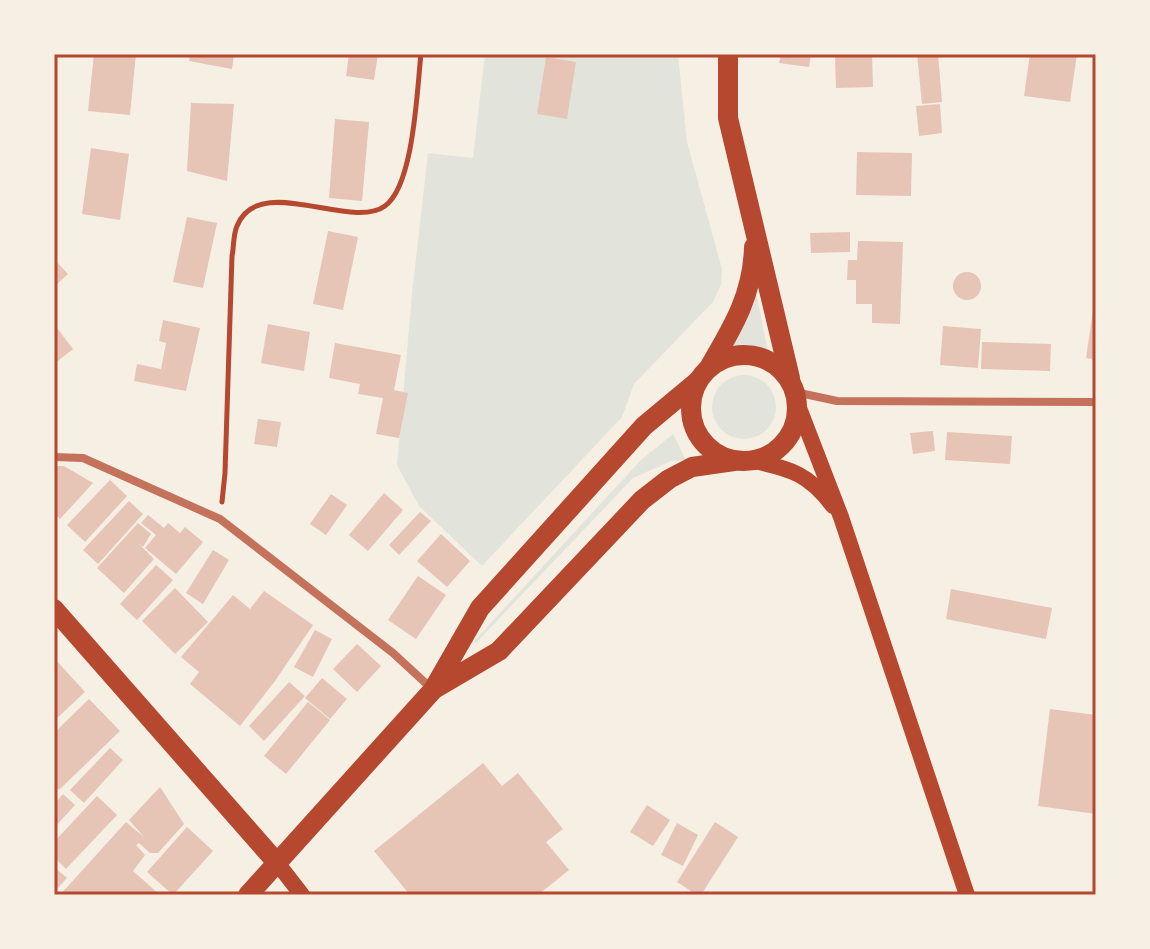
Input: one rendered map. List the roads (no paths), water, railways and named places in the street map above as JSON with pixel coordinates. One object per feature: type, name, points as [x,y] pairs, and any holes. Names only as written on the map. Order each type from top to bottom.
[{"type":"main road","points":[[433,690],[499,651],[651,493],[692,467],[767,457],[787,440],[797,416],[794,392],[728,118],[728,54]]},
{"type":"main road","points":[[754,220],[754,259],[740,315],[693,395],[693,424],[708,448],[744,461],[787,468],[804,475],[825,495],[841,517]]},
{"type":"main road","points":[[248,895],[433,690],[480,608],[644,426],[703,375],[729,357],[753,355],[775,364],[794,392],[841,517],[967,895]]},
{"type":"main road","points":[[54,609],[302,895]]},
{"type":"street","points":[[794,392],[852,402],[1096,402]]},
{"type":"street","points":[[54,457],[83,458],[220,519],[393,653],[433,690]]}]
